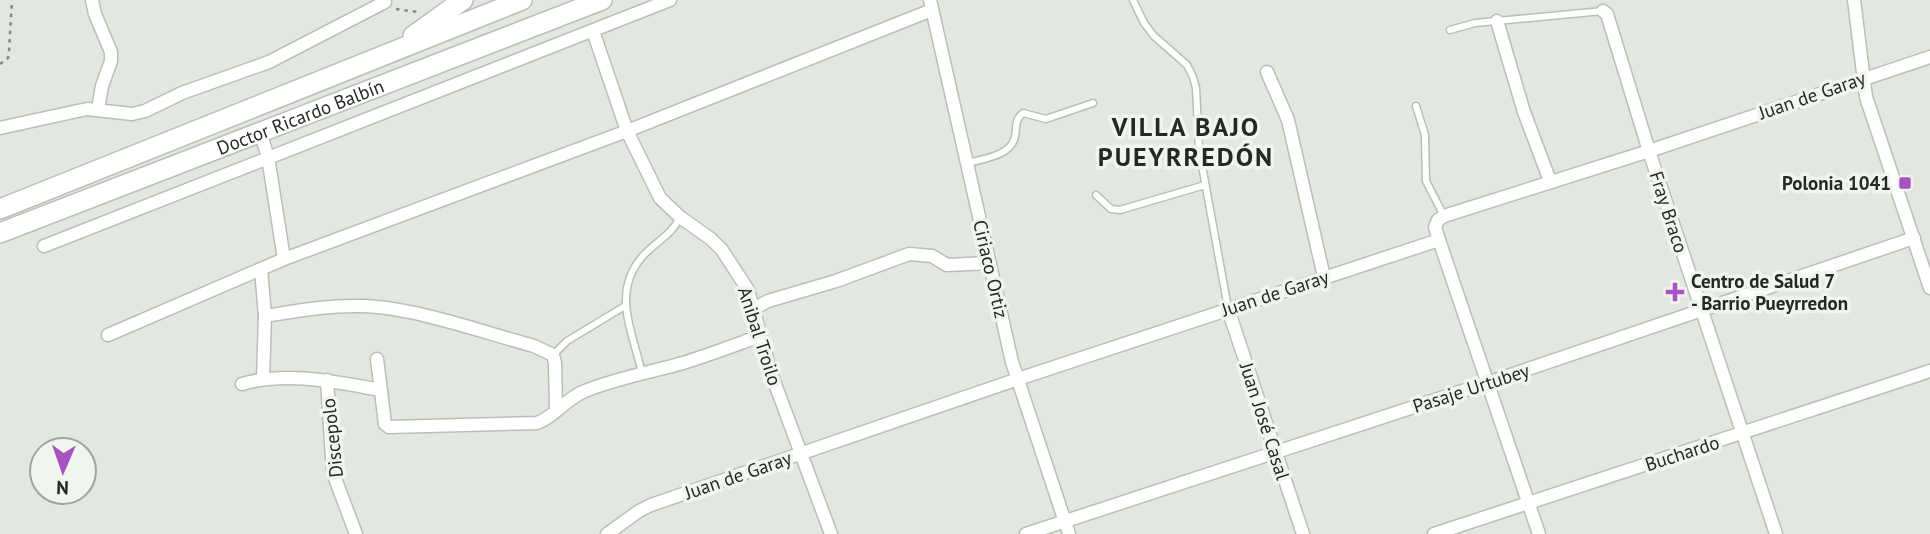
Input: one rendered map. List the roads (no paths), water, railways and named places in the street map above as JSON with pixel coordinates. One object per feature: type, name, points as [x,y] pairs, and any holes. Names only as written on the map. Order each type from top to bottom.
[{"type":"main road","points":[[386,55],[463,0]]},
{"type":"main road","name":"Doctor Ricardo Balbín","points":[[0,209],[522,0]]},
{"type":"main road","name":"Doctor Ricardo Balbín","points":[[0,233],[602,0]]},
{"type":"street","points":[[92,0],[111,52],[99,109]]},
{"type":"street","points":[[44,246],[670,0]]},
{"type":"street","points":[[1853,0],[1866,97],[1930,288]]},
{"type":"street","points":[[0,128],[87,109],[122,114],[145,111],[182,93],[269,62],[385,2]]},
{"type":"street","points":[[108,335],[284,259],[627,131],[931,5]]},
{"type":"street","name":"Ciriaco Ortiz","points":[[931,5],[1017,379],[1069,534]]},
{"type":"street","name":"Fray Braco","points":[[1603,11],[1607,14],[1649,151],[1776,534]]},
{"type":"street","points":[[1497,21],[1524,112],[1550,181]]},
{"type":"street","name":"Anibal Troilo","points":[[593,31],[627,131],[660,198],[680,218],[722,250],[748,290],[778,394],[831,534]]},
{"type":"street","name":"Juan de Garay","points":[[1444,216],[1930,57]]},
{"type":"street","points":[[1267,72],[1288,120],[1324,276]]},
{"type":"street","points":[[260,132],[268,158],[284,259]]},
{"type":"street","points":[[1444,216],[1438,220],[1435,227],[1539,534]]},
{"type":"street","name":"Pasaje Urtubey","points":[[1026,534],[1487,383],[1914,238]]},
{"type":"street","name":"Juan de Garay","points":[[607,534],[651,505],[1017,379],[1439,240]]},
{"type":"street","points":[[753,309],[768,300],[836,281],[909,254],[932,256],[947,265],[990,263]]},
{"type":"street","points":[[261,269],[265,316],[263,378]]},
{"type":"street","points":[[265,316],[324,307],[362,306],[401,310],[534,346],[553,355],[556,409]]},
{"type":"street","name":"Juan José Casal","points":[[1228,309],[1303,534]]},
{"type":"street","points":[[377,359],[385,424],[390,427],[537,423],[546,420],[556,409],[580,393],[685,362],[760,336]]},
{"type":"street","name":"Buchardo","points":[[1434,534],[1930,371]]},
{"type":"street","points":[[242,384],[263,378],[327,380],[381,390]]},
{"type":"street","name":"Discepolo","points":[[327,380],[333,473],[356,534]]},
{"type":"lane","points":[[1133,0],[1154,36],[1187,65],[1193,77],[1199,149],[1228,309]]},
{"type":"lane","points":[[1450,30],[1475,23],[1603,11]]},
{"type":"lane","points":[[966,163],[1010,147],[1015,138],[1015,124],[1023,113],[1046,118],[1093,103]]},
{"type":"lane","points":[[1416,106],[1425,135],[1426,181],[1444,216]]},
{"type":"lane","points":[[1096,195],[1111,209],[1120,209],[1205,185]]},
{"type":"lane","points":[[642,373],[625,306],[628,279],[641,258],[674,230],[680,218]]},
{"type":"lane","points":[[553,355],[567,341],[625,306]]},
{"type":"place","name":"Polonia 1041","points":[[1905,183]]},
{"type":"place","name":"Centro de Salud 7 - Barrio Pueyrredon","points":[[1675,292]]},
{"type":"district","name":"VILLA BAJO PUEYRREDÓN","points":[[1186,142]]}]
